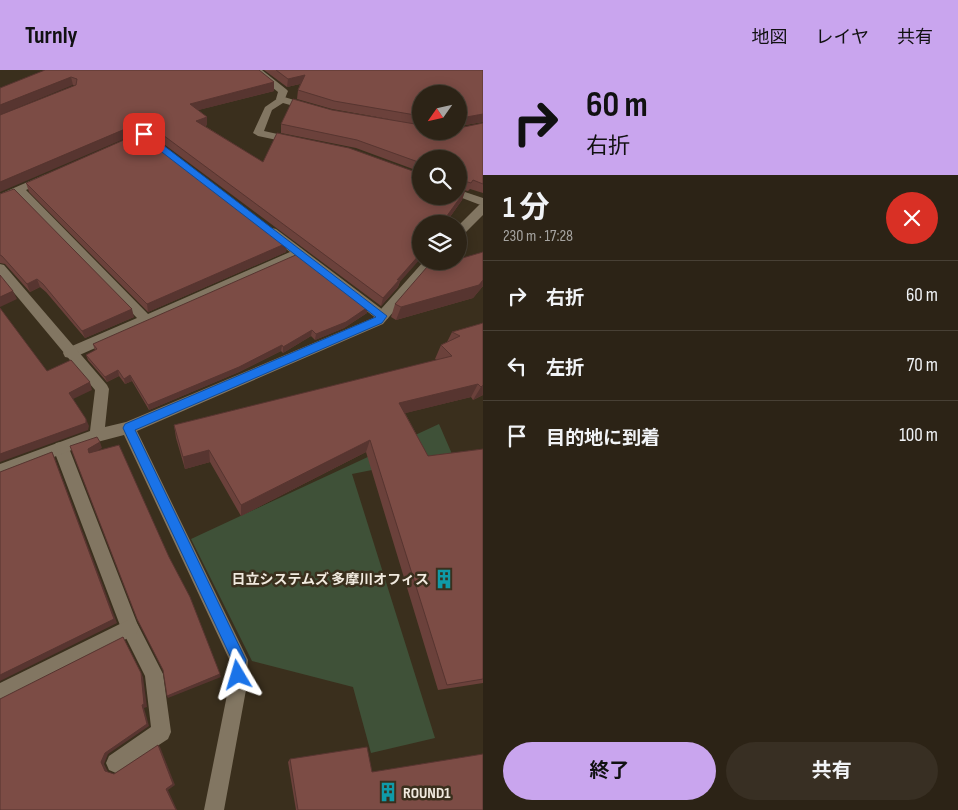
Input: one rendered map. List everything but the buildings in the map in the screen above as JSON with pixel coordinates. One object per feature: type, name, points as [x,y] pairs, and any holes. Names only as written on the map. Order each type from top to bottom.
[{"type":"street","points":[[256,70],[283,91],[281,99],[268,109],[258,133],[306,143]]},
{"type":"street","points":[[281,99],[322,111]]},
{"type":"street","points":[[0,198],[55,174]]},
{"type":"street","points":[[19,190],[146,320]]},
{"type":"street","points":[[467,195],[483,202]]},
{"type":"street","points":[[467,224],[483,208]]},
{"type":"street","points":[[260,223],[382,316]]},
{"type":"street","points":[[70,353],[299,253]]},
{"type":"street","points":[[0,471],[61,448],[128,428],[378,321],[423,270]]},
{"type":"street","points":[[1,271],[102,389],[97,437]]},
{"type":"street","points":[[128,428],[239,660],[237,690],[214,810]]},
{"type":"street","points":[[61,448],[130,628],[154,674],[161,732],[116,763]]},
{"type":"street","points":[[0,693],[130,628]]},
{"type":"green space","points":[[439,424],[452,454],[352,474],[435,738],[371,753],[353,687],[252,661],[191,539]]},
{"type":"place","name":"日立システムズ 多摩川オフィス","points":[[444,579]]},
{"type":"place","name":"ROUND1","points":[[388,792]]},
{"type":"route","points":[[144,134],[382,316],[378,321],[128,428],[239,660],[238,675]]}]
